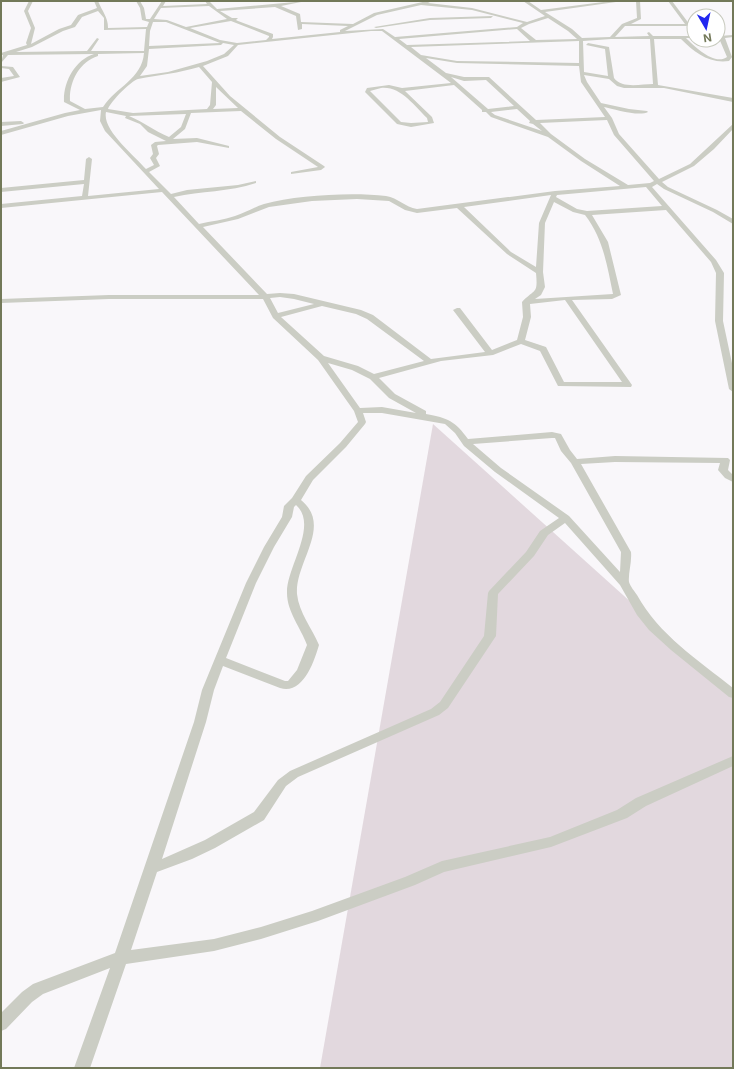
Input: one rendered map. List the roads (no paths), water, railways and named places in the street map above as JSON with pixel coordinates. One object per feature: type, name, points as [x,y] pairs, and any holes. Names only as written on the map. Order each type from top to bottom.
[{"type":"street","points":[[30,46],[28,43],[32,28],[26,11],[31,1]]},
{"type":"street","points":[[96,1],[99,9],[106,18],[107,29],[167,21],[227,43]]},
{"type":"street","points":[[138,1],[142,8],[144,20],[150,24]]},
{"type":"street","points":[[82,1068],[119,958],[152,868],[200,722],[208,690],[252,583],[269,547],[287,517],[289,506],[296,500],[309,478],[360,426],[362,422],[358,411],[321,358],[276,316],[265,297],[106,129],[103,118],[105,109],[114,96],[135,78],[144,67],[150,24],[164,1]]},
{"type":"street","points":[[265,1],[298,15]]},
{"type":"street","points":[[218,10],[276,6],[304,1]]},
{"type":"street","points":[[472,9],[473,1]]},
{"type":"street","points":[[525,1],[547,17],[564,26],[581,41],[607,48],[612,82],[618,85],[656,86],[733,100]]},
{"type":"street","points":[[540,11],[621,1]]},
{"type":"street","points":[[611,38],[624,25],[640,17],[638,1]]},
{"type":"street","points":[[624,25],[683,26],[688,24],[670,1]]},
{"type":"street","points":[[717,1],[733,1]]},
{"type":"street","points":[[404,2],[421,3]]},
{"type":"street","points":[[336,34],[353,24],[376,14],[430,2],[472,9],[527,23]]},
{"type":"street","points":[[160,8],[209,3],[232,20],[271,35],[266,42]]},
{"type":"street","points":[[297,3],[300,38]]},
{"type":"street","points":[[184,28],[232,20],[243,15],[250,8]]},
{"type":"street","points":[[4,54],[30,46],[61,30],[73,26],[77,19],[82,15],[99,9]]},
{"type":"street","points":[[372,28],[430,19],[503,16]]},
{"type":"street","points":[[395,38],[518,28],[527,23],[547,17]]},
{"type":"street","points":[[299,23],[353,24],[383,30],[443,73],[484,110],[510,123],[550,136]]},
{"type":"street","points":[[646,26],[652,38],[656,86]]},
{"type":"street","points":[[518,28],[535,42]]},
{"type":"street","points":[[4,54],[109,53],[227,43],[237,44],[266,42],[366,30],[383,30]]},
{"type":"street","points":[[682,37],[686,40]]},
{"type":"street","points":[[406,46],[581,41],[611,38],[686,37]]},
{"type":"street","points":[[88,53],[97,39]]},
{"type":"street","points":[[581,41],[581,73],[587,87],[609,118],[616,134],[658,182],[673,192],[715,211],[733,222]]},
{"type":"street","points":[[135,78],[166,74],[226,55],[237,44]]},
{"type":"street","points":[[695,48],[712,60],[721,61],[730,57],[726,48]]},
{"type":"street","points":[[83,110],[66,101],[74,71],[85,58],[109,53]]},
{"type":"street","points":[[1,62],[4,54]]},
{"type":"street","points":[[418,55],[457,62],[487,70],[581,65]]},
{"type":"street","points":[[199,64],[214,83],[242,109],[278,138],[322,166],[319,169],[293,172]]},
{"type":"street","points":[[1,66],[11,68],[17,77],[1,80]]},
{"type":"street","points":[[443,73],[464,79],[487,70]]},
{"type":"street","points":[[487,70],[518,107],[550,136],[583,160],[627,187]]},
{"type":"street","points":[[581,73],[611,78]]},
{"type":"street","points":[[208,112],[213,105],[214,83]]},
{"type":"street","points":[[401,90],[430,118],[431,123],[411,125],[399,123],[367,91],[369,89],[388,86],[396,86],[401,90],[454,84]]},
{"type":"street","points":[[213,105],[234,102]]},
{"type":"street","points":[[599,104],[629,111],[645,112]]},
{"type":"street","points":[[484,110],[518,107]]},
{"type":"street","points":[[1,133],[83,110],[105,109],[122,114],[140,122],[150,131],[171,140]]},
{"type":"street","points":[[122,114],[134,115],[170,112],[208,112],[242,109]]},
{"type":"street","points":[[171,140],[184,129],[188,122],[189,112]]},
{"type":"street","points":[[510,123],[609,118]]},
{"type":"street","points":[[1,124],[37,122]]},
{"type":"street","points":[[199,226],[236,218],[268,205],[306,201],[373,197],[393,198],[406,209],[410,210],[648,186],[692,165],[712,148],[733,126]]},
{"type":"street","points":[[146,171],[157,166],[153,158],[156,152],[155,144],[171,140],[197,140],[227,147]]},
{"type":"street","points":[[85,197],[90,159]]},
{"type":"street","points":[[1,190],[87,182]]},
{"type":"street","points":[[1,206],[85,197],[187,192],[238,187],[254,182]]},
{"type":"street","points":[[648,186],[700,245],[719,270],[721,280],[719,321],[724,337],[733,389]]},
{"type":"street","points":[[554,195],[576,211],[587,213],[666,208]]},
{"type":"street","points":[[526,302],[539,290],[541,284],[539,272],[542,223],[554,195]]},
{"type":"street","points":[[459,206],[509,253],[539,272]]},
{"type":"street","points":[[526,302],[567,298],[612,297],[617,295],[606,242],[587,213]]},
{"type":"street","points":[[1,301],[101,298],[265,297],[275,294],[287,295],[367,315],[430,362]]},
{"type":"street","points":[[373,377],[447,358],[490,353],[521,341],[543,350],[561,384],[628,385],[567,298]]},
{"type":"street","points":[[521,341],[527,317],[526,302]]},
{"type":"street","points":[[276,316],[322,304]]},
{"type":"street","points":[[458,310],[490,353]]},
{"type":"street","points":[[321,358],[355,368],[373,377],[397,400],[432,418]]},
{"type":"street","points":[[358,411],[382,410],[448,422],[458,431],[465,442],[505,476],[566,518],[624,583],[632,594],[637,606],[650,623],[733,694]]},
{"type":"street","points":[[465,442],[552,435],[558,436],[566,451],[575,462],[626,552],[627,560],[624,583]]},
{"type":"street","points":[[575,462],[615,459],[729,460]]},
{"type":"street","points":[[729,460],[723,470],[733,479]]},
{"type":"street","points":[[220,660],[289,686],[293,684],[298,677],[308,659],[313,645],[293,603],[292,594],[292,586],[306,546],[308,524],[305,509],[296,500]]},
{"type":"street","points":[[152,868],[204,846],[259,816],[287,778],[435,712],[444,705],[490,636],[494,593],[530,554],[544,533],[566,518]]},
{"type":"street","points":[[1,1024],[27,997],[38,989],[119,958],[214,945],[261,933],[313,917],[410,881],[442,867],[551,842],[622,814],[641,802],[733,761]]}]
